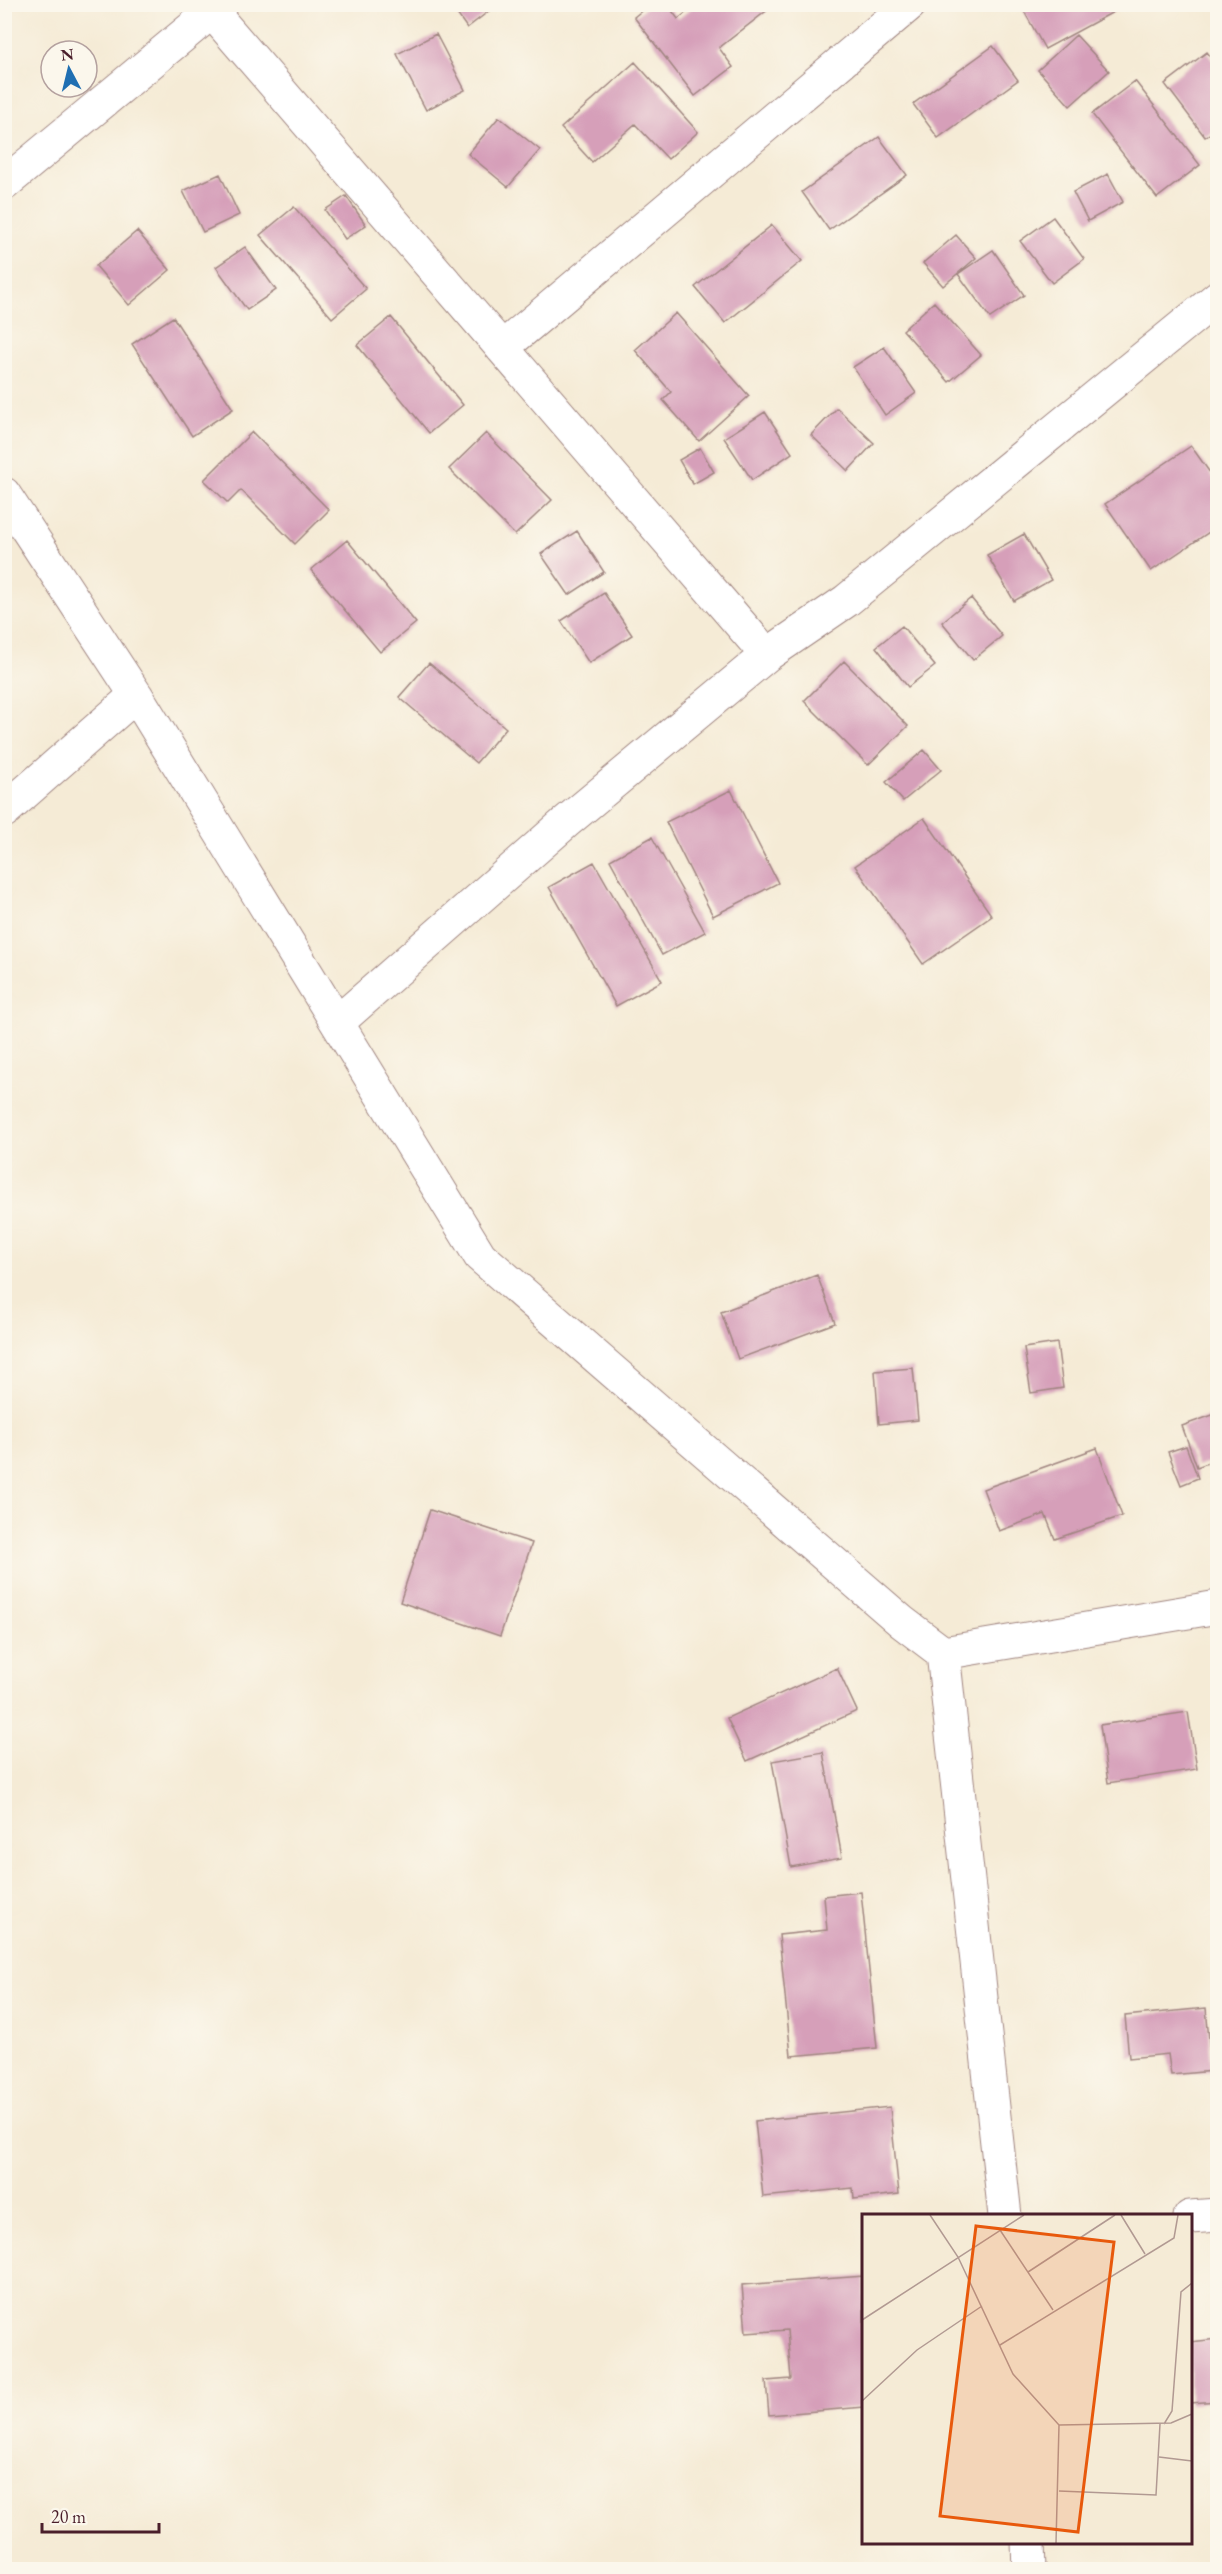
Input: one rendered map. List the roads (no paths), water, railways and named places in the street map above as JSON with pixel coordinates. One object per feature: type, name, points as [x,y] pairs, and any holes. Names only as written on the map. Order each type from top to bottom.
[{"type":"street","points":[[502,348],[910,4]]},
{"type":"street","points":[[4,184],[217,8],[502,348],[767,655]]},
{"type":"street","points":[[338,1022],[566,822],[767,655],[846,601],[1218,297]]},
{"type":"street","points":[[4,494],[136,695],[480,1256],[902,1622],[943,1653],[1218,1607]]},
{"type":"street","points":[[4,811],[136,695]]},
{"type":"street","points":[[943,1653],[1005,2214]]},
{"type":"street","points":[[1192,2217],[1218,2215]]},
{"type":"street","points":[[1028,2544],[1029,2570]]}]
